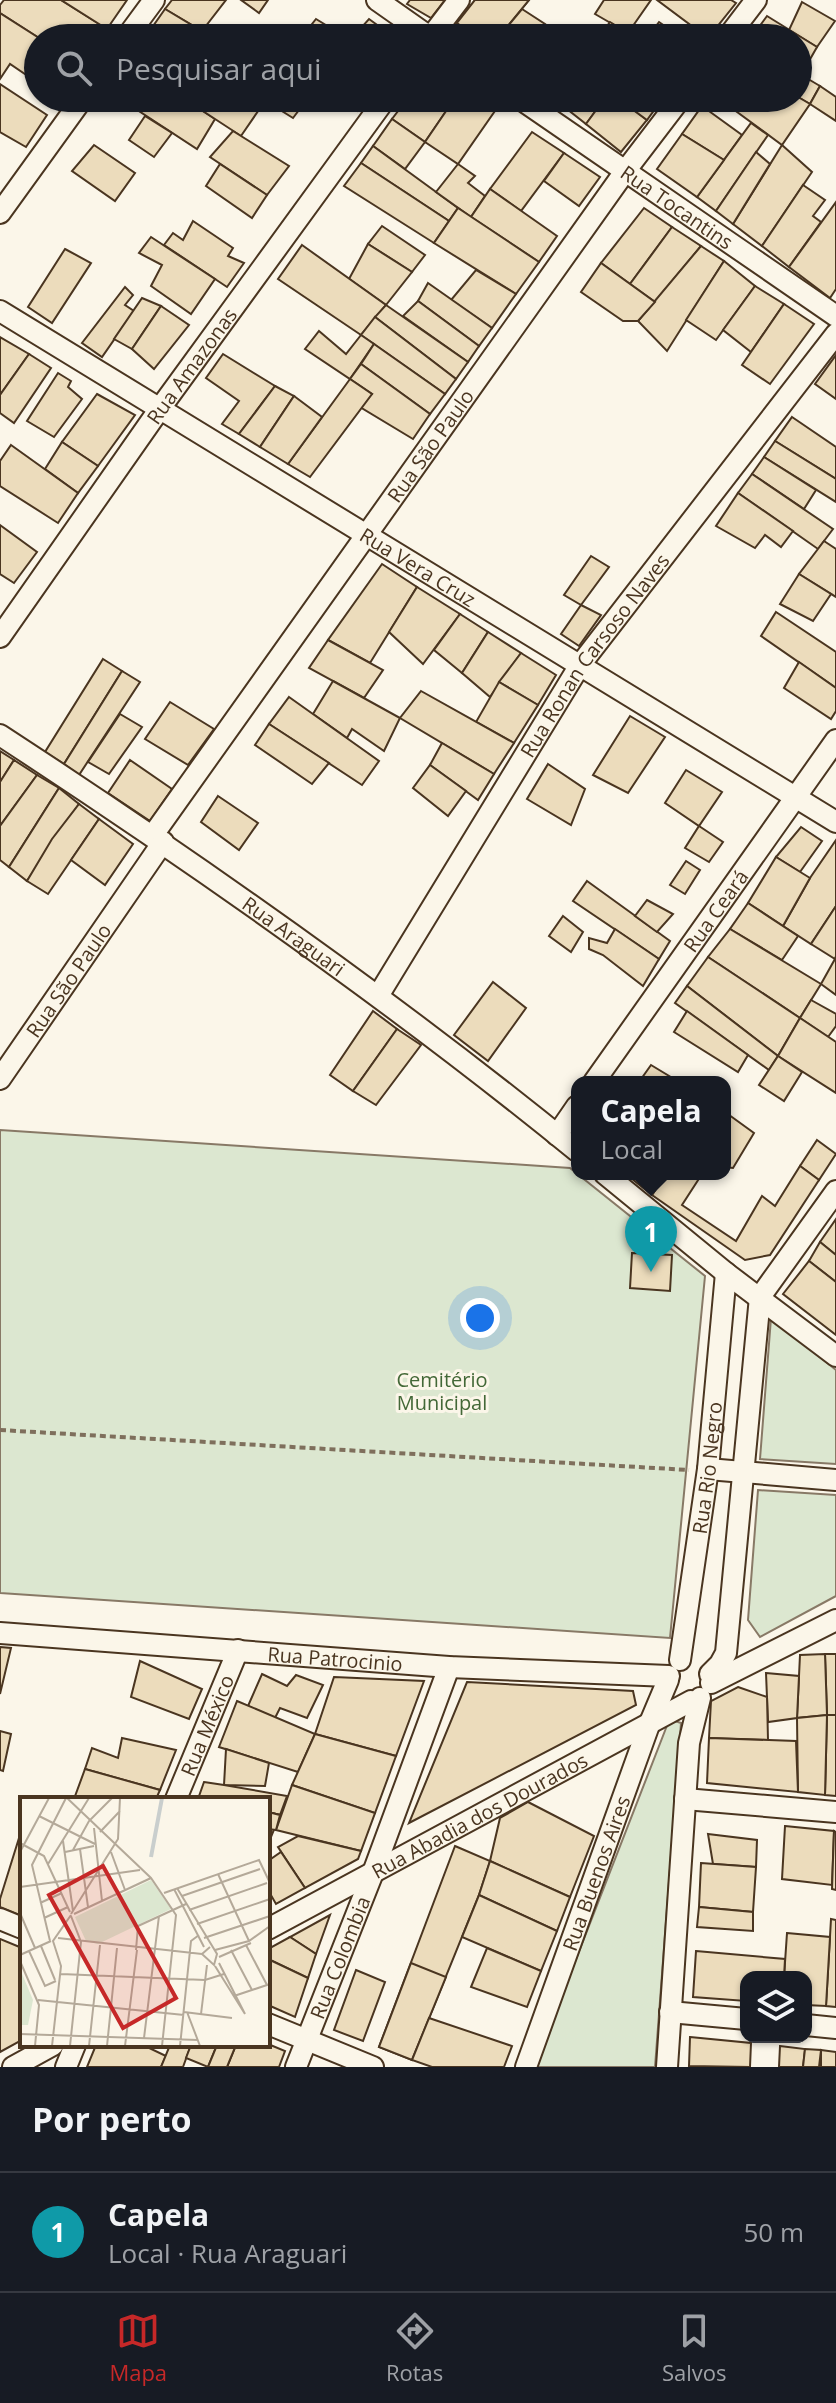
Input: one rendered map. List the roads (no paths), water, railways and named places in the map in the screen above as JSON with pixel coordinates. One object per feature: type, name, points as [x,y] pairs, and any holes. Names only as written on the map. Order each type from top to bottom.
[{"type":"street","points":[[136,24],[154,0]]},
{"type":"street","points":[[377,0],[410,24]]},
{"type":"street","points":[[441,24],[459,0]]},
{"type":"street","points":[[738,24],[756,0]]},
{"type":"street","points":[[0,213],[73,112]]},
{"type":"street","name":"Rua Amazonas","points":[[0,637],[161,407],[376,112]]},
{"type":"street","name":"Rua Tocantins","points":[[540,112],[836,316]]},
{"type":"street","name":"Rua São Paulo","points":[[0,1079],[158,838],[366,534],[670,112]]},
{"type":"street","name":"Rua Vera Cruz","points":[[0,311],[836,822]]},
{"type":"street","name":"Rua Ronan Carsoso Naves","points":[[378,996],[580,665],[836,334]]},
{"type":"street","name":"Rua Araguari","points":[[0,735],[158,838],[378,996],[571,1146]]},
{"type":"street","name":"Rua Ceará","points":[[598,1076],[836,740]]},
{"type":"street","points":[[557,1135],[571,1115]]},
{"type":"street","points":[[612,1180],[726,1273],[836,1356]]},
{"type":"street","points":[[760,1297],[836,1191]]},
{"type":"street","name":"Rua Rio Negro","points":[[672,1672],[708,1469],[726,1273]]},
{"type":"street","name":"Rua Rio Negro","points":[[667,2067],[689,1743],[703,1689],[726,1653],[760,1297]]},
{"type":"street","points":[[708,1469],[836,1480]]},
{"type":"street","name":"Rua Abadia dos Dourados","points":[[270,1928],[628,1733],[649,1725],[703,1689],[836,1620]]},
{"type":"street","name":"Rua Patrocinio","points":[[0,1633],[449,1667],[672,1672]]},
{"type":"street","name":"Rua México","points":[[177,1797],[238,1650]]},
{"type":"street","points":[[698,1660],[706,1665],[703,1689],[674,1694],[672,1672],[698,1660]]},
{"type":"street","name":"Rua Colombia","points":[[296,2067],[374,1870],[449,1667]]},
{"type":"street","name":"Rua Buenos Aires","points":[[526,2067],[649,1725],[672,1672]]},
{"type":"street","points":[[685,1799],[836,1812]]},
{"type":"street","points":[[0,1919],[20,1927]]},
{"type":"street","points":[[670,2012],[740,2018]]},
{"type":"street","points":[[270,2025],[373,2067]]},
{"type":"street","points":[[812,2026],[836,2028]]},
{"type":"street","points":[[13,2067],[49,2047]]},
{"type":"street","points":[[66,2067],[74,2047]]},
{"type":"place","name":"Capela","points":[[651,1272]]},
{"type":"park label","name":"Cemitério Municipal","points":[[442,1390]]}]
